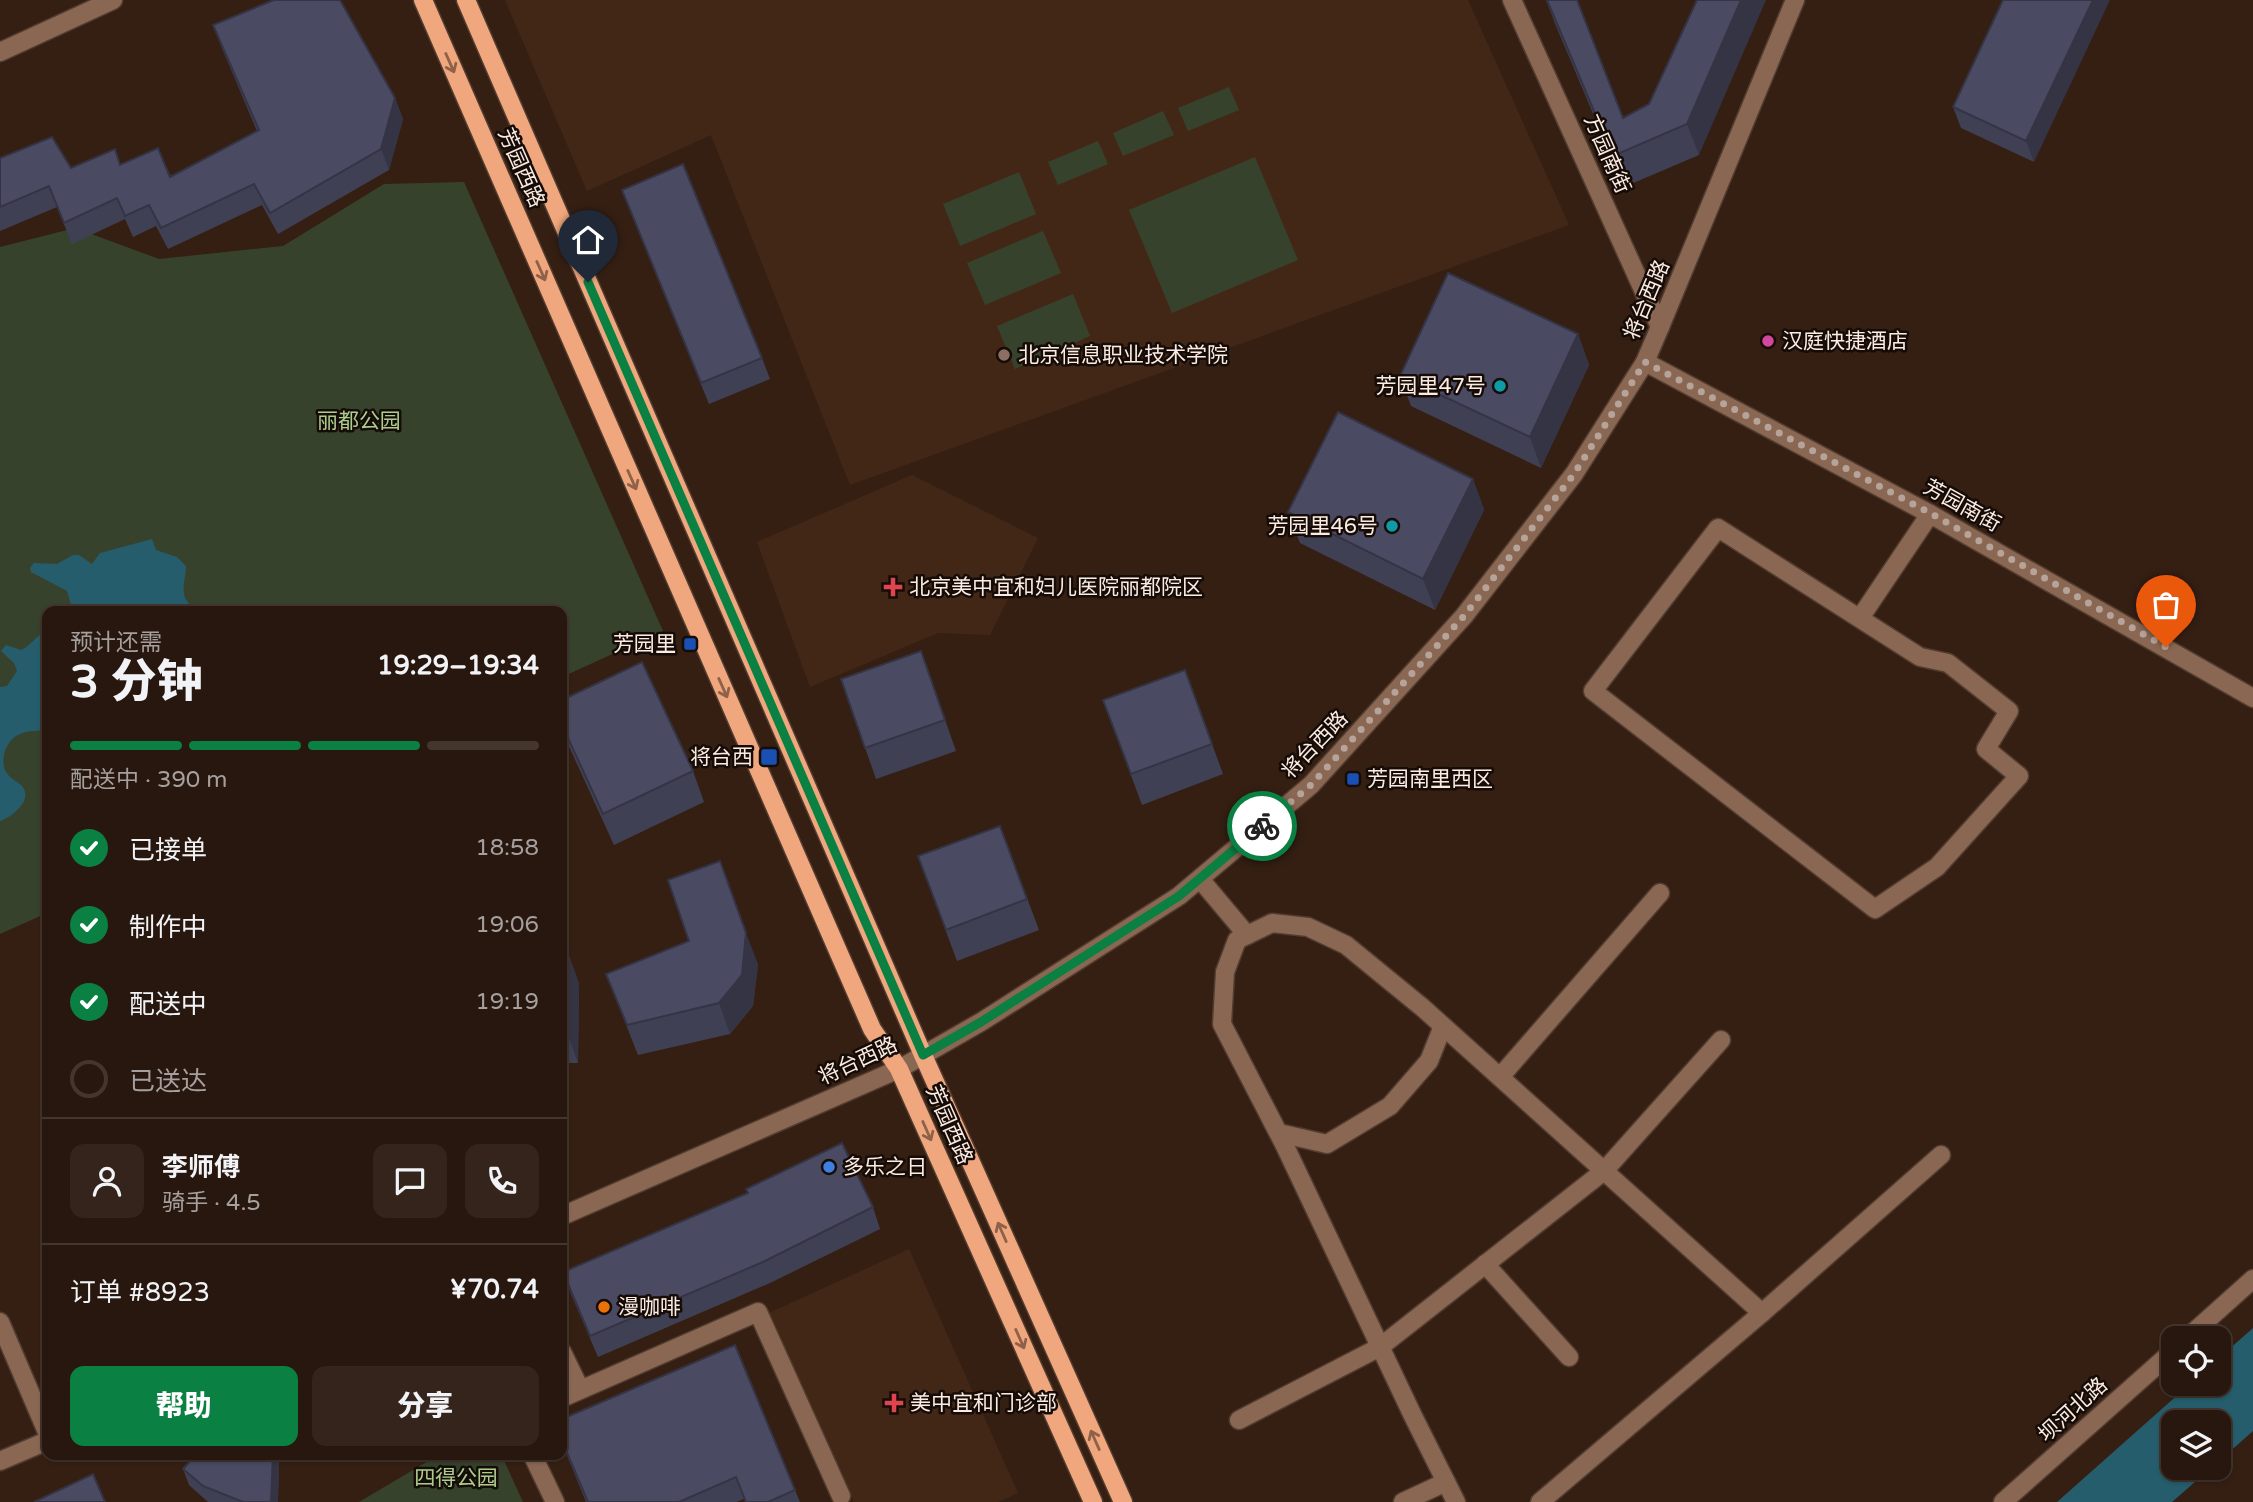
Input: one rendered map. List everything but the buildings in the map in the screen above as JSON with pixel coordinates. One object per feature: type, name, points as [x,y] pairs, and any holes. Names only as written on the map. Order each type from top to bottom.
[{"type":"main road","name":"芳园西路","points":[[423,0],[872,1029],[899,1069],[1093,1502]]},
{"type":"main road","name":"芳园西路","points":[[466,0],[923,1055],[1123,1502]]},
{"type":"street","points":[[0,52],[113,0]]},
{"type":"street","name":"方园南街","points":[[1512,0],[1660,327]]},
{"type":"street","name":"将台西路","points":[[567,1214],[899,1069],[981,1022],[1179,896],[1311,785],[1464,616],[1574,474],[1645,362],[1795,0]]},
{"type":"street","name":"芳园南街","points":[[1645,362],[1930,513],[2253,698]]},
{"type":"street","points":[[1860,618],[1930,513]]},
{"type":"street","points":[[1718,528],[1860,618],[1920,657],[1948,663],[2009,711],[1986,748],[2019,776],[1937,867],[1875,909],[1593,691],[1718,528]]},
{"type":"street","points":[[1200,879],[1247,935]]},
{"type":"street","points":[[1500,1077],[1660,893]]},
{"type":"street","points":[[1456,1502],[1279,1133],[1223,1024],[1225,972],[1237,940],[1272,923],[1308,927],[1346,945],[1443,1026],[1762,1313]]},
{"type":"street","points":[[1279,1133],[1326,1144],[1390,1107],[1429,1061],[1443,1026]]},
{"type":"street","points":[[1239,1420],[1380,1348],[1604,1171],[1721,1040]]},
{"type":"street","points":[[1540,1502],[1762,1313],[1941,1155]]},
{"type":"street","points":[[1485,1264],[1569,1357]]},
{"type":"street","points":[[2201,1326],[2253,1279]]},
{"type":"street","points":[[567,1396],[758,1312],[841,1496]]},
{"type":"street","points":[[0,1322],[42,1420]]},
{"type":"street","points":[[567,1362],[580,1389]]},
{"type":"street","name":"坝河北路","points":[[2003,1502],[2161,1362]]},
{"type":"street","points":[[0,1461],[42,1443]]},
{"type":"street","points":[[535,1460],[555,1502]]},
{"type":"street","points":[[1403,1502],[1446,1482]]},
{"type":"shaded area","name":"北京信息职业技术学院","points":[[505,0],[1468,0],[1569,225],[850,485],[711,135],[587,191]]},
{"type":"shaded area","name":"北京美中宜和妇儿医院丽都院区","points":[[912,475],[1038,538],[990,635],[938,633],[810,687],[757,542]]},
{"type":"shaded area","name":"美中宜和门诊部","points":[[909,1249],[1018,1493],[998,1502],[854,1502],[769,1313]]},
{"type":"green space","points":[[1229,87],[1239,110],[1188,131],[1178,108]]},
{"type":"green space","points":[[1163,111],[1174,135],[1123,156],[1113,133]]},
{"type":"green space","points":[[1098,141],[1108,164],[1058,185],[1048,162]]},
{"type":"green space","points":[[1255,157],[1298,260],[1172,313],[1129,210]]},
{"type":"green space","points":[[1019,172],[1036,214],[960,246],[943,204]]},
{"type":"green space","name":"丽都公园","points":[[464,182],[663,631],[567,675],[567,606],[42,606],[42,915],[0,934],[0,247],[75,228],[159,259],[283,246],[384,184]]},
{"type":"green space","points":[[1043,231],[1061,273],[985,305],[967,263]]},
{"type":"green space","points":[[1073,294],[1090,336],[1015,369],[997,326]]},
{"type":"green space","name":"四得公园","points":[[430,1460],[504,1460],[523,1502],[359,1502]]},
{"type":"water","points":[[152,539],[156,550],[177,557],[186,566],[184,596],[191,606],[72,606],[67,591],[31,572],[30,568],[34,563],[57,564],[73,555],[79,555],[92,564],[100,553]]},
{"type":"water","points":[[42,634],[42,730],[15,736],[8,744],[3,760],[5,770],[25,790],[25,796],[16,812],[0,821],[0,687],[7,686],[17,671],[14,663],[1,651],[6,645],[21,650]]},
{"type":"water","points":[[2253,1328],[2253,1431],[2231,1450],[2231,1410],[2161,1410],[2161,1480],[2197,1480],[2172,1502],[2057,1502],[2176,1396],[2231,1396],[2231,1347]]},
{"type":"way so far","points":[[1262,826],[1311,785],[1464,616],[1574,474],[1645,362],[1930,513],[2166,647]]},
{"type":"place","name":"汉庭快捷酒店","points":[[1768,341]]},
{"type":"place","name":"北京信息职业技术学院","points":[[1004,355]]},
{"type":"place","name":"芳园里47号","points":[[1500,386]]},
{"type":"place","name":"芳园里46号","points":[[1392,526]]},
{"type":"place","name":"北京美中宜和妇儿医院丽都院区","points":[[893,587]]},
{"type":"place","name":"芳园里","points":[[690,644]]},
{"type":"place","name":"将台西","points":[[769,757]]},
{"type":"place","name":"芳园南里西区","points":[[1353,779]]},
{"type":"place","name":"多乐之日","points":[[829,1167]]},
{"type":"place","name":"漫咖啡","points":[[604,1307]]},
{"type":"place","name":"美中宜和门诊部","points":[[894,1403]]},
{"type":"route","points":[[588,282],[923,1055],[981,1022],[1179,896],[1262,826]]}]
